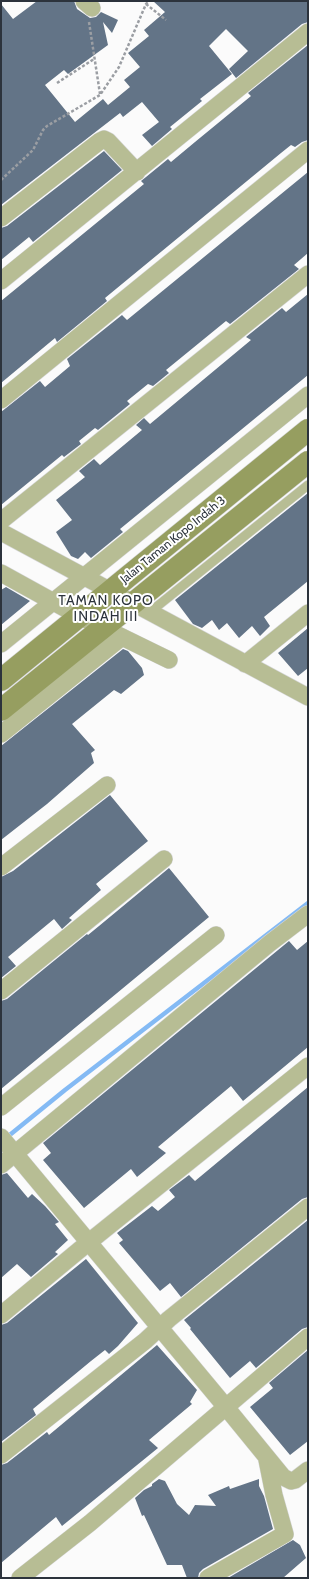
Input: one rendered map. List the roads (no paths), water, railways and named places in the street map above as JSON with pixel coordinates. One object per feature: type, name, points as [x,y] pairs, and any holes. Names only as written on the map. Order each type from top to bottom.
[{"type":"main road","name":"Jalan Taman Kopo Indah 3","points":[[1,680],[308,430]]},
{"type":"main road","name":"Jalan Taman Kopo Indah 3","points":[[1,710],[113,632],[308,462]]},
{"type":"street","points":[[1,281],[308,32]]},
{"type":"street","points":[[1,218],[104,139],[108,141],[137,172]]},
{"type":"street","points":[[1,400],[308,150]]},
{"type":"street","points":[[1,521],[308,274]]},
{"type":"street","points":[[1,644],[308,395]]},
{"type":"street","points":[[1,532],[308,697]]},
{"type":"street","points":[[1,573],[80,616],[168,660]]},
{"type":"street","points":[[245,664],[308,613]]},
{"type":"street","points":[[1,734],[113,632]]},
{"type":"street","points":[[1,867],[107,785]]},
{"type":"street","points":[[1,991],[164,859]]},
{"type":"street","points":[[1,1165],[9,1146],[308,914]]},
{"type":"street","points":[[1,1107],[216,935]]},
{"type":"street","points":[[1,1315],[89,1242],[308,1066]]},
{"type":"street","points":[[9,1146],[283,1477],[291,1481],[295,1480],[308,1470]]},
{"type":"street","points":[[1,1455],[308,1207]]},
{"type":"street","points":[[20,1578],[90,1523],[225,1406],[308,1337]]},
{"type":"street","points":[[208,1578],[285,1534],[274,1495],[267,1458]]},
{"type":"lane","points":[[142,608],[308,485]]},
{"type":"waterway","points":[[6,1138],[65,1090],[308,903]]},
{"type":"district","name":"TAMAN KOPO INDAH III","points":[[106,610]]}]
